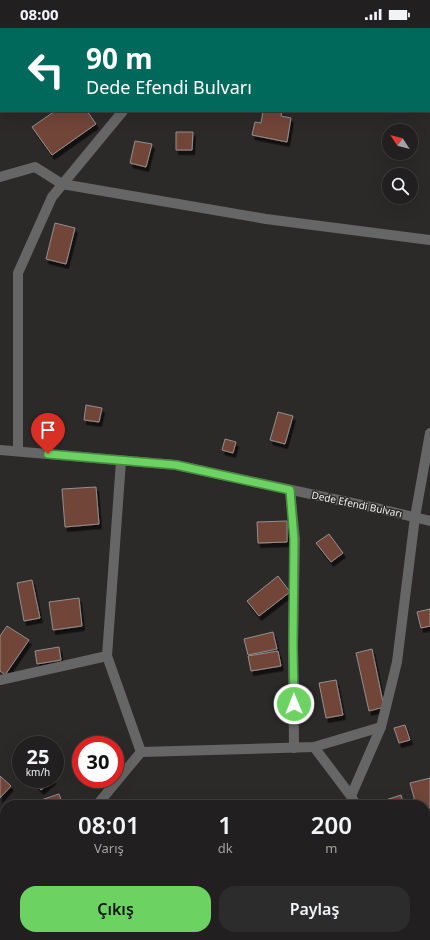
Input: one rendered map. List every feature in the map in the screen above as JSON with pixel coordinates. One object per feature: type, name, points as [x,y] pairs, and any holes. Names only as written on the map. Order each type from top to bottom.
[{"type":"street","points":[[18,451],[18,273],[52,197],[122,112]]},
{"type":"street","points":[[0,177],[35,167],[62,184],[266,219],[430,240]]},
{"type":"street","points":[[354,800],[381,728],[398,662],[415,517],[430,433]]},
{"type":"street","name":"Dede Efendi Bulvarı","points":[[0,450],[176,465],[430,521]]},
{"type":"street","points":[[121,461],[107,656],[141,752]]},
{"type":"street","points":[[290,490],[294,539],[294,748]]},
{"type":"street","points":[[0,680],[107,656]]},
{"type":"street","points":[[101,800],[141,752],[314,747],[381,728]]},
{"type":"street","points":[[314,747],[354,800]]},
{"type":"building","points":[[54,112],[88,112],[96,124],[52,155],[32,127]]},
{"type":"building","points":[[263,112],[282,112],[281,116],[291,118],[287,142],[252,135],[255,122],[261,123]]},
{"type":"building","points":[[176,132],[193,132],[192,150],[176,150]]},
{"type":"building","points":[[135,141],[152,144],[146,167],[130,163]]},
{"type":"building","points":[[55,223],[75,228],[66,264],[46,259]]},
{"type":"building","points":[[86,405],[102,408],[99,422],[84,420]]},
{"type":"building","points":[[278,412],[293,416],[285,444],[270,440]]},
{"type":"building","points":[[225,439],[236,442],[233,453],[222,450]]},
{"type":"building","points":[[96,487],[99,524],[65,527],[62,489]]},
{"type":"building","points":[[287,521],[287,542],[258,543],[257,522]]},
{"type":"building","points":[[329,534],[343,553],[331,562],[316,543]]},
{"type":"building","points":[[278,576],[290,592],[259,616],[247,601]]},
{"type":"building","points":[[32,580],[40,618],[24,621],[17,583]]},
{"type":"building","points":[[79,598],[82,626],[53,630],[49,602]]},
{"type":"building","points":[[430,609],[430,626],[421,628],[417,612]]},
{"type":"building","points":[[7,626],[29,640],[5,675],[0,671],[0,636]]},
{"type":"building","points":[[273,632],[277,649],[248,655],[244,639]]},
{"type":"building","points":[[59,647],[61,660],[37,664],[35,651]]},
{"type":"building","points":[[372,649],[384,707],[369,711],[356,653]]},
{"type":"building","points":[[278,651],[281,666],[251,671],[248,656]]},
{"type":"building","points":[[336,680],[343,715],[326,718],[319,683]]},
{"type":"building","points":[[405,725],[410,740],[399,743],[394,728]]},
{"type":"building","points":[[0,776],[11,786],[0,798]]},
{"type":"building","points":[[430,778],[430,800],[415,800],[410,783]]},
{"type":"building","points":[[59,794],[61,800],[41,800]]},
{"type":"building","points":[[401,795],[402,800],[386,800]]},
{"type":"route","points":[[48,454],[176,465],[290,490],[294,539],[294,704]]}]
